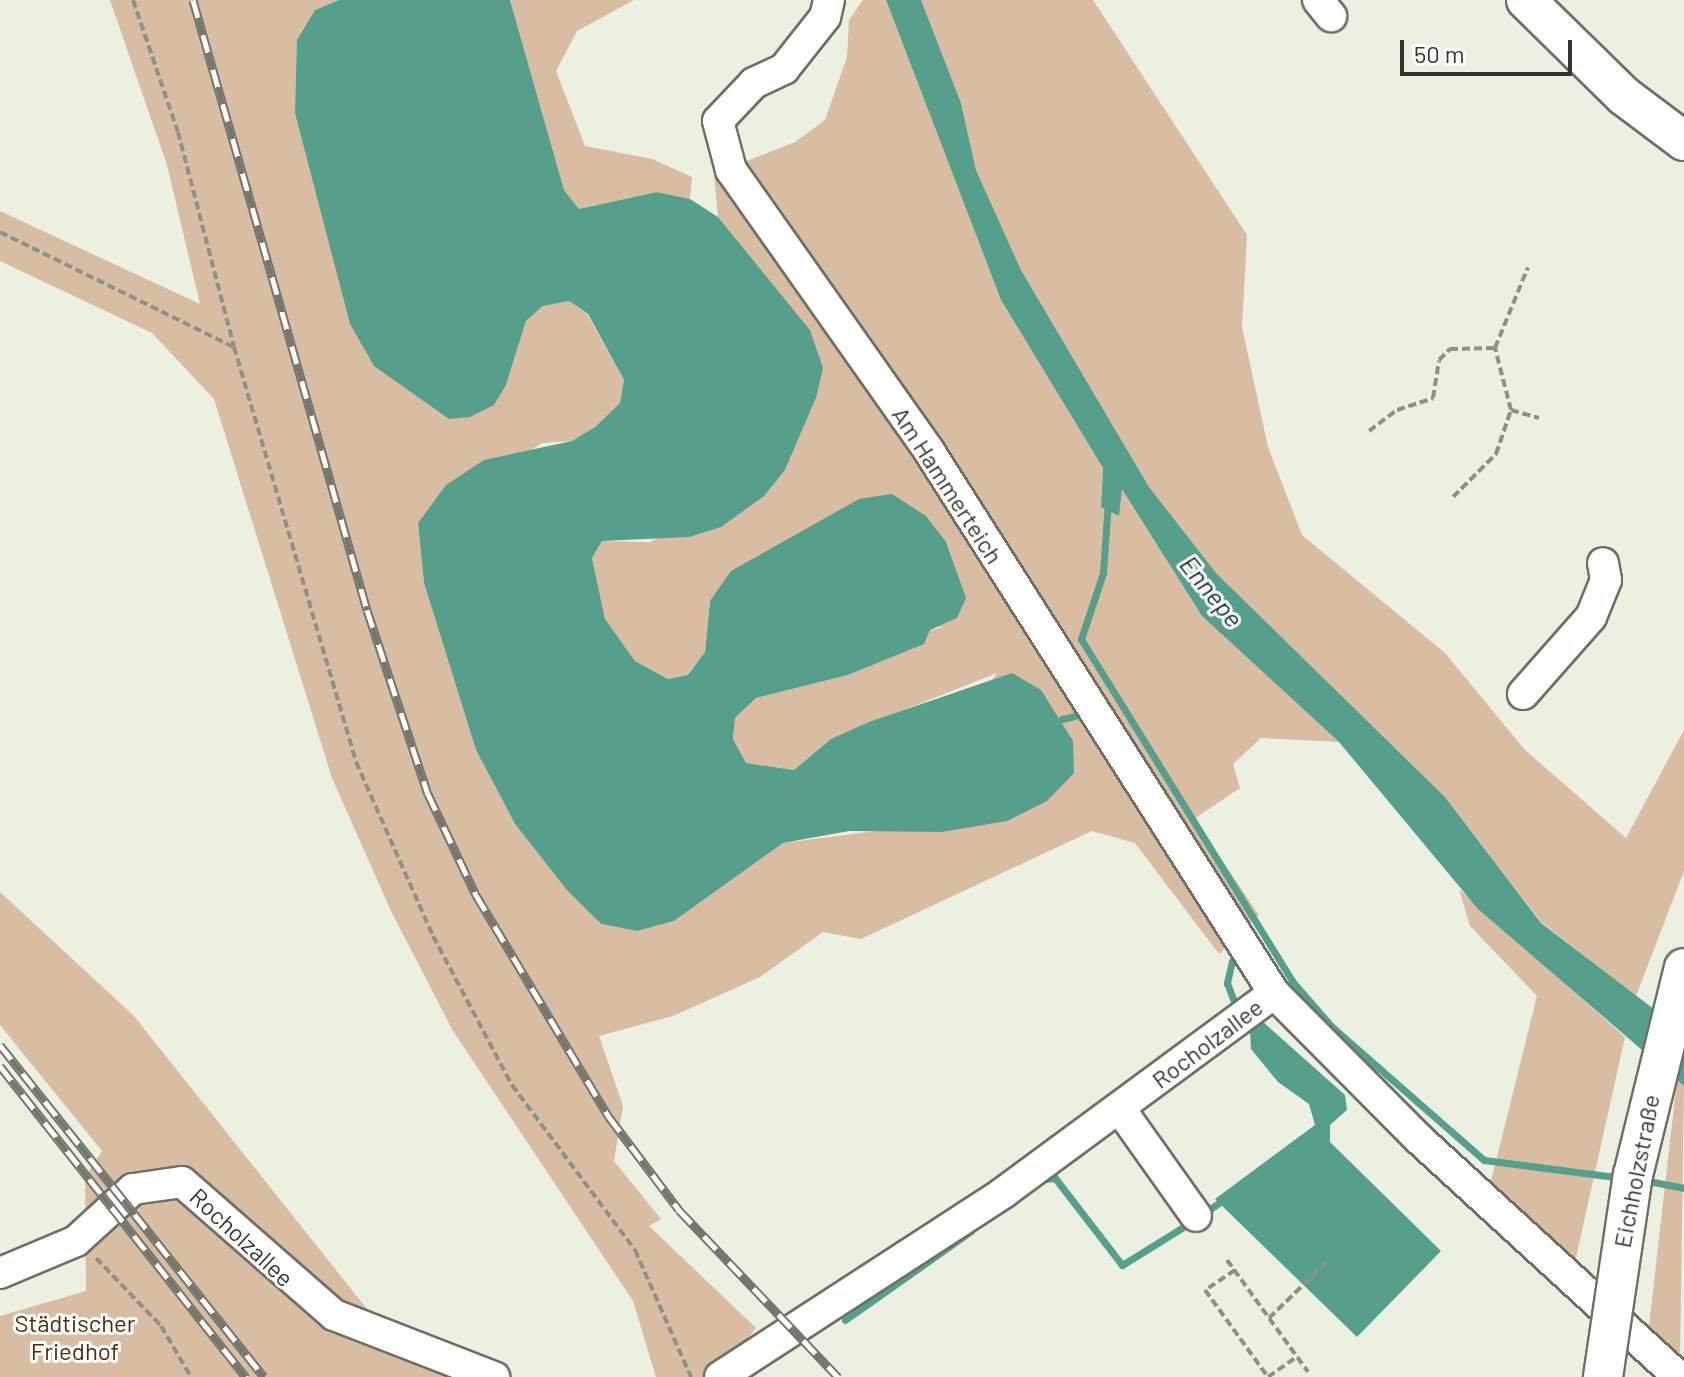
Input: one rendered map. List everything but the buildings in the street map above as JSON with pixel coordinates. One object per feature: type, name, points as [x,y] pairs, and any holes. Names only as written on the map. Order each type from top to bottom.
[{"type":"main road","points":[[1526,0],[1624,96],[1684,141]]},
{"type":"main road","name":"Eichholzstraße","points":[[1603,1377],[1633,1175],[1684,968]]},
{"type":"street","name":"Am Hammerteich","points":[[829,0],[825,17],[784,69],[754,83],[718,121],[731,170],[929,451],[1274,993]]},
{"type":"street","points":[[1523,694],[1591,617],[1606,580],[1603,563]]},
{"type":"street","name":"Rocholzallee","points":[[729,1371],[1120,1109],[1274,993],[1419,1139],[1679,1374]]},
{"type":"street","points":[[1120,1109],[1196,1216]]},
{"type":"street","name":"Rocholzallee","points":[[0,1273],[76,1241],[133,1189],[182,1182],[334,1315],[494,1377]]},
{"type":"path","points":[[133,0],[178,132],[322,664],[362,777],[512,1085],[635,1250],[691,1377]]},
{"type":"path","points":[[0,232],[234,347]]},
{"type":"path","points":[[1453,497],[1496,454],[1511,410],[1495,348],[1528,267]]},
{"type":"path","points":[[1369,431],[1397,410],[1433,398],[1439,360],[1450,349],[1495,348]]},
{"type":"path","points":[[1511,410],[1539,418]]},
{"type":"path","points":[[76,1241],[122,1279],[191,1377]]},
{"type":"path","points":[[1227,1260],[1308,1372]]},
{"type":"path","points":[[1269,1318],[1329,1260]]},
{"type":"path","points":[[1235,1270],[1205,1290],[1268,1377],[1297,1357]]},
{"type":"green space","points":[[110,0],[339,0],[315,10],[506,385],[526,321],[543,306],[569,301],[587,314],[624,380],[620,403],[595,427],[572,441],[542,443],[418,523],[424,583],[476,750],[515,824],[600,924],[637,931],[674,921],[783,843],[883,830],[997,673],[831,739],[794,770],[746,763],[733,739],[735,718],[756,698],[848,675],[923,644],[930,630],[943,627],[710,601],[705,652],[688,675],[668,679],[635,661],[605,619],[592,558],[602,541],[650,542],[785,470],[816,398],[810,330],[718,217],[714,174],[795,142],[825,120],[847,57],[849,20],[863,0],[886,0],[1001,300],[1103,468],[1101,507],[1122,488],[1202,616],[1339,742],[1261,738],[1233,764],[1240,788],[1194,819],[1259,915],[1219,954],[1135,843],[1092,831],[861,939],[823,932],[760,977],[673,1016],[599,1036],[623,1106],[614,1161],[661,1219],[649,1226],[756,1328],[732,1358],[703,1377],[656,1377],[633,1301],[453,1031],[391,911],[332,778],[214,399],[152,333],[0,261],[0,211],[200,304],[167,165]]},
{"type":"green space","points":[[510,0],[634,0],[577,31],[556,71],[585,146],[652,159],[692,177],[690,199],[657,192],[579,209],[564,190]]},
{"type":"green space","points":[[921,0],[1093,0],[1247,235],[1242,327],[1268,447],[1302,535],[1445,653],[1525,750],[1626,838],[1684,730],[1684,871],[1636,996],[1541,922],[1445,797],[1217,574],[1149,487],[1021,270],[976,170],[961,103]]},
{"type":"green space","points":[[1459,889],[1625,1037],[1575,1262],[1491,1181],[1537,996],[1470,926]]},
{"type":"green space","name":"Städtischer Friedhof","points":[[0,892],[134,1016],[398,1348],[470,1377],[0,1377],[0,1316],[86,1291],[85,1177],[102,1151],[0,1025]]},
{"type":"green space","points":[[1677,1080],[1684,1086],[1680,1360],[1649,1326]]},
{"type":"water","points":[[339,0],[510,0],[564,190],[579,209],[657,192],[690,199],[718,217],[810,330],[823,368],[816,398],[785,470],[764,496],[721,527],[689,537],[602,541],[592,558],[605,619],[635,661],[668,679],[688,675],[705,652],[710,601],[731,571],[859,499],[892,494],[926,516],[946,542],[966,598],[957,618],[930,630],[924,644],[848,675],[756,698],[735,718],[733,739],[746,763],[794,770],[831,739],[869,722],[1012,673],[1041,690],[1073,741],[1074,773],[1047,801],[1007,821],[942,832],[849,831],[783,843],[674,921],[637,931],[601,924],[567,890],[515,824],[476,750],[424,583],[418,523],[446,485],[484,460],[572,441],[595,427],[620,403],[624,380],[588,314],[569,301],[543,306],[526,321],[506,385],[494,405],[470,417],[449,419],[374,366],[350,324],[295,113],[297,40],[315,10]]},
{"type":"water","name":"Ennepe","points":[[886,0],[921,0],[961,103],[976,170],[1021,270],[1149,487],[1217,574],[1445,797],[1541,923],[1684,1032],[1684,1086],[1478,909],[1339,742],[1202,616],[1122,489],[1119,516],[1101,507],[1103,468],[1001,300]]},
{"type":"water","points":[[1262,1021],[1345,1095],[1347,1110],[1330,1125],[1330,1142],[1441,1251],[1357,1337],[1215,1199],[1315,1125],[1309,1104],[1278,1082],[1251,1049],[1250,1031]]},
{"type":"waterway","points":[[1108,501],[1103,573],[1081,639],[1292,981],[1332,1027],[1484,1160],[1623,1178]]},
{"type":"waterway","points":[[1062,719],[1075,716]]},
{"type":"waterway","points":[[1232,961],[1227,983],[1237,1009]]},
{"type":"waterway","points":[[1044,1179],[1055,1178],[1122,1265],[1193,1221]]},
{"type":"waterway","points":[[1643,1180],[1684,1188]]},
{"type":"waterway","points":[[1203,1214],[1219,1203]]},
{"type":"waterway","points":[[845,1320],[971,1231]]},
{"type":"railway","points":[[193,0],[367,610],[428,794],[476,895],[609,1117],[679,1210],[838,1377]]},
{"type":"railway","points":[[0,1045],[264,1377]]},
{"type":"railway","points":[[0,1066],[246,1377]]}]
